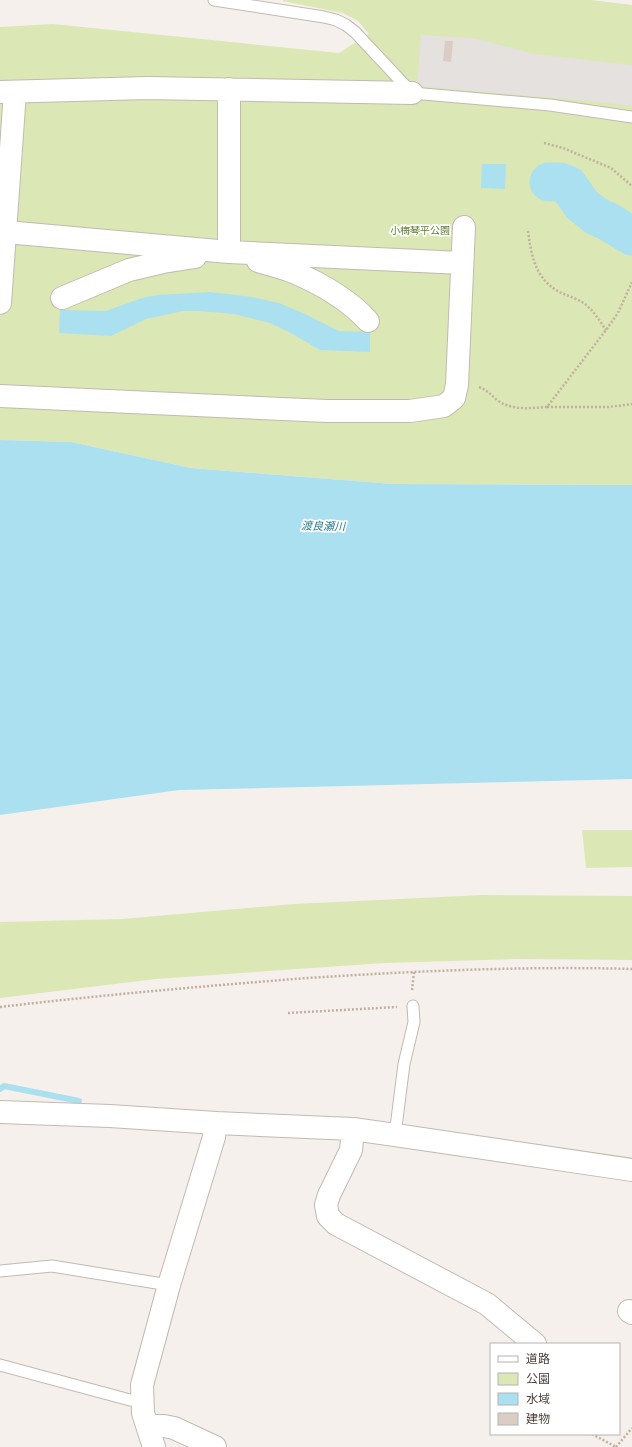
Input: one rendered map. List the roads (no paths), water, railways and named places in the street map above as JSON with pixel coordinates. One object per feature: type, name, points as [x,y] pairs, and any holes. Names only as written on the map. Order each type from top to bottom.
[{"type":"street","points":[[0,303],[6,232],[8,92],[148,88],[412,93]]},
{"type":"street","points":[[228,252],[229,89]]},
{"type":"street","points":[[0,396],[327,411],[410,411],[444,406],[454,398],[457,385],[464,227]]},
{"type":"street","points":[[6,232],[228,252],[462,263]]},
{"type":"street","points":[[62,298],[129,270],[163,262],[228,252],[296,273],[359,310],[368,321]]},
{"type":"street","points":[[0,1112],[110,1116],[353,1130],[395,1134],[632,1170]]},
{"type":"street","points":[[154,1447],[143,1413],[142,1385],[169,1285],[214,1137],[216,1123]]},
{"type":"street","points":[[353,1130],[351,1150],[329,1194],[326,1205],[328,1216],[336,1224],[487,1304],[534,1343]]},
{"type":"street","points":[[148,1426],[164,1426],[174,1428],[215,1447]]},
{"type":"lane","points":[[214,0],[278,9],[336,20],[346,25],[354,32],[412,93],[550,105],[632,117]]},
{"type":"lane","points":[[395,1134],[404,1064],[414,1022],[413,1006]]},
{"type":"lane","points":[[0,1271],[52,1266],[169,1285]]},
{"type":"lane","points":[[0,1365],[130,1400],[142,1399]]},
{"type":"water","points":[[482,164],[506,164],[505,189],[481,188]]},
{"type":"water","points":[[210,292],[252,297],[279,303],[339,331],[370,332],[370,352],[320,350],[270,323],[234,314],[199,311],[183,311],[146,319],[111,336],[59,333],[60,310],[106,311],[142,298],[158,295]]},
{"type":"water","name":"渡良瀬川","points":[[0,440],[71,442],[191,468],[393,484],[632,485],[632,779],[179,790],[0,815]]},
{"type":"waterway","points":[[549,182],[560,182],[568,185],[582,205],[596,216],[632,236]]},
{"type":"waterway","points":[[0,1089],[4,1086],[79,1101]]},
{"type":"park label","name":"小梅琴平公園","points":[[420,230]]}]
